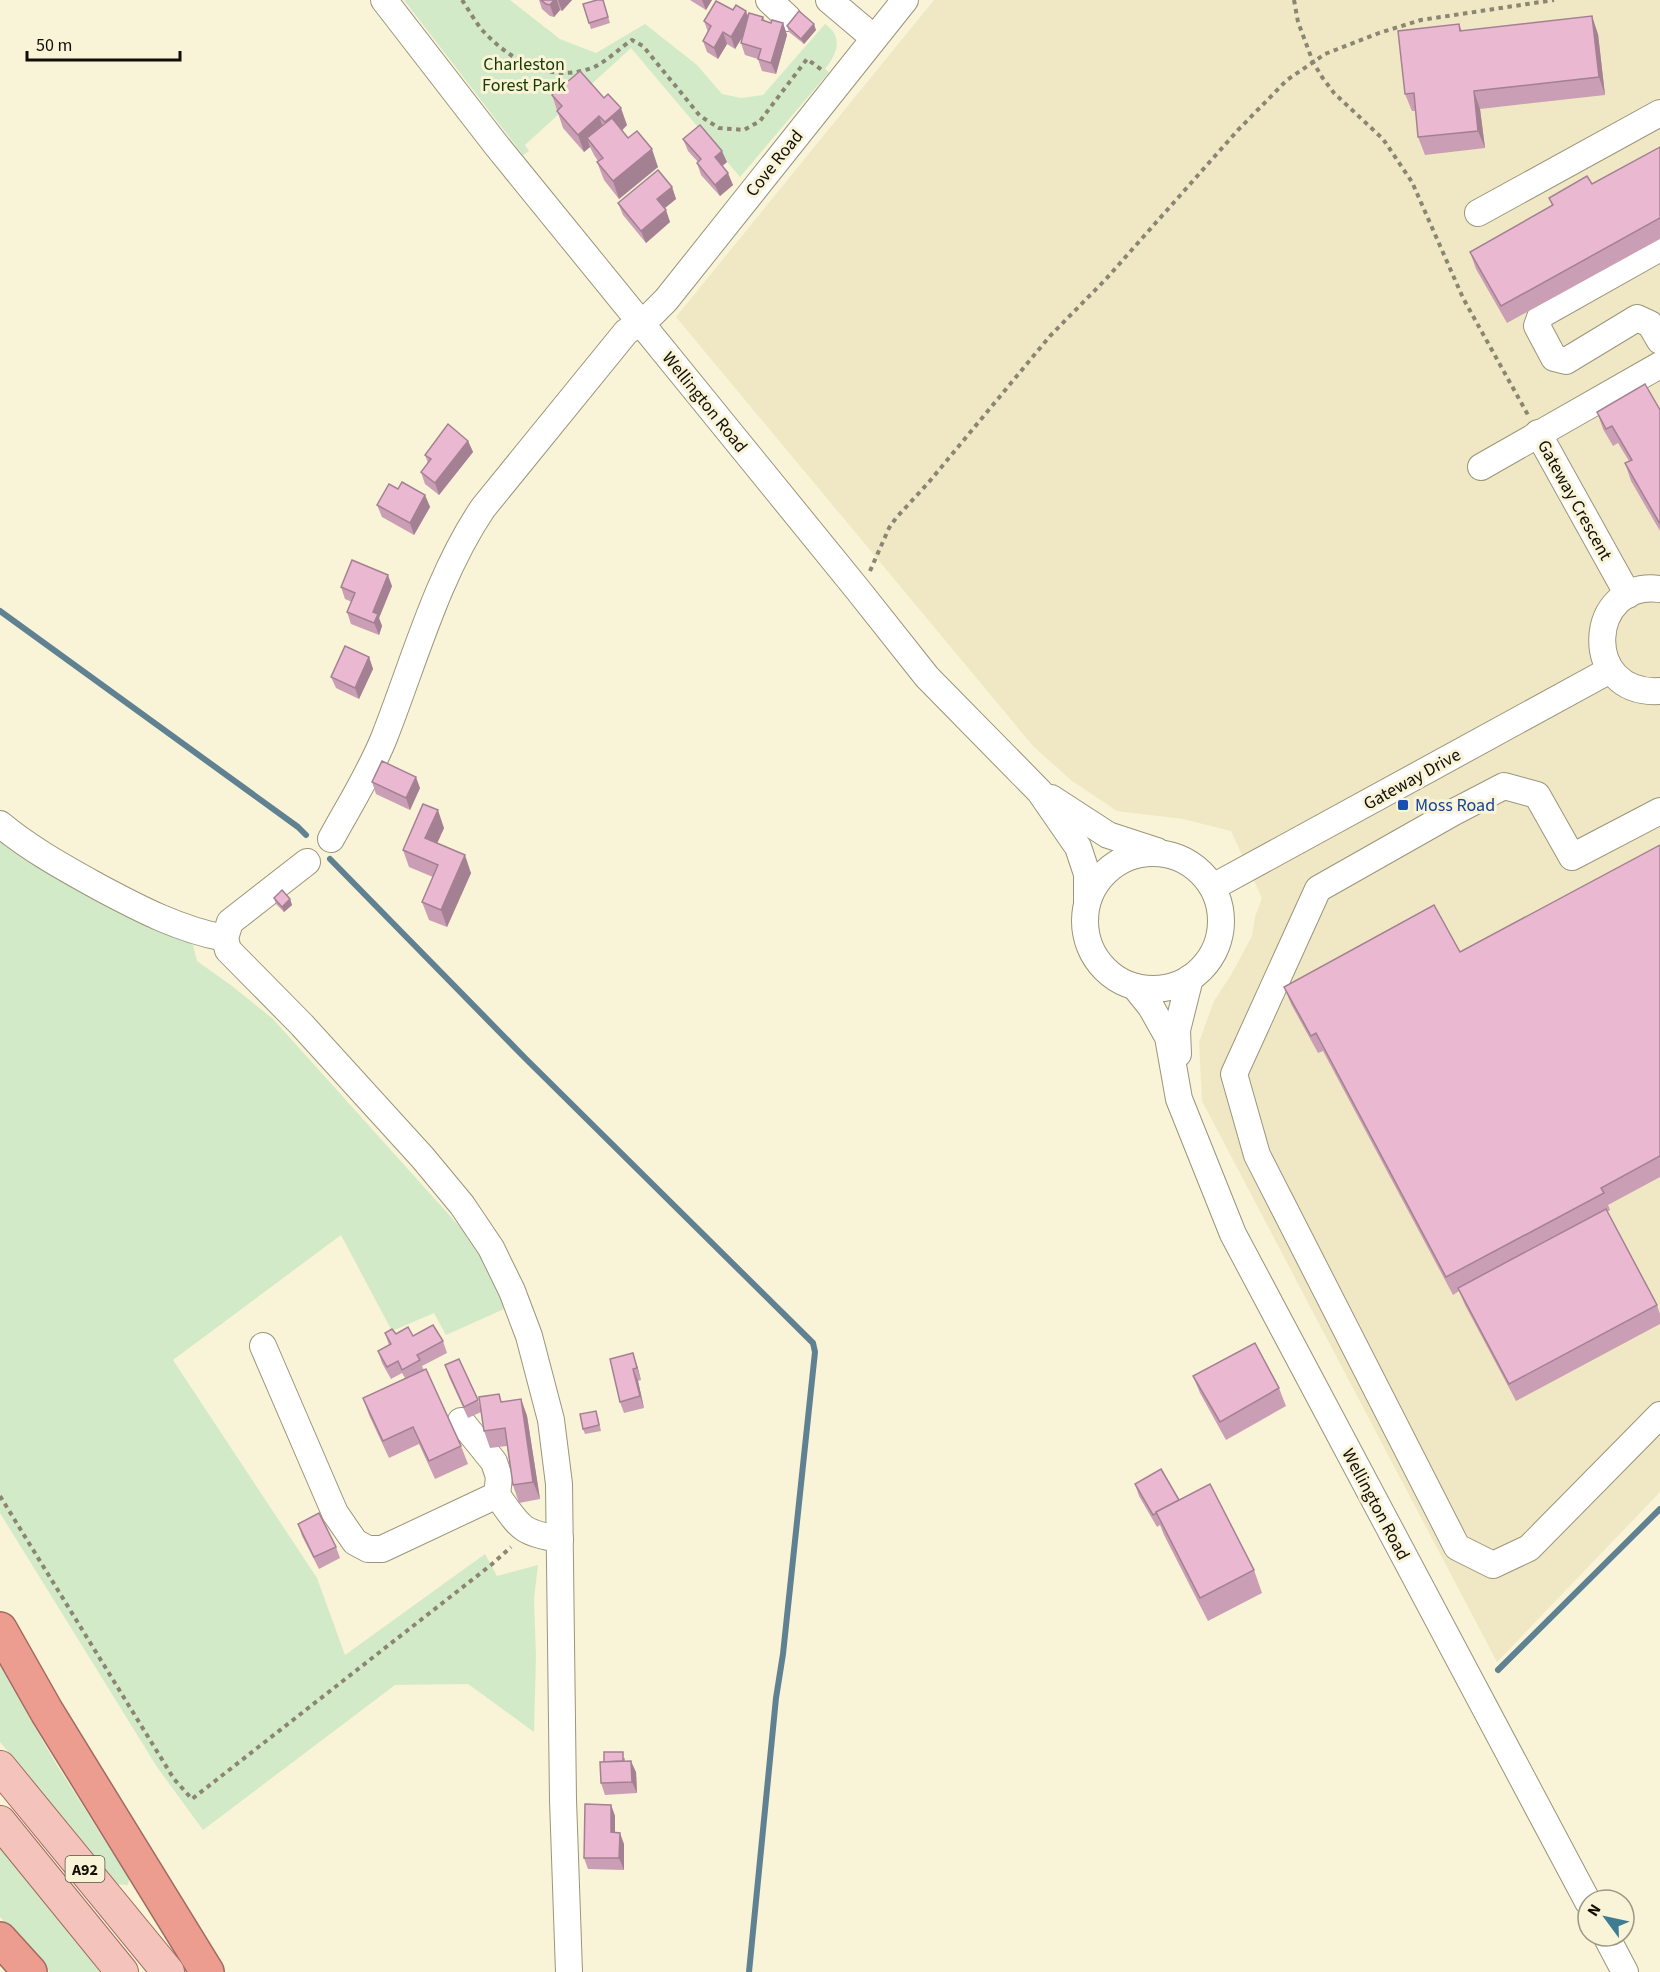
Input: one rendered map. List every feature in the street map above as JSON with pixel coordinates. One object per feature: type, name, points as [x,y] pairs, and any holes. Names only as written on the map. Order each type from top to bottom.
[{"type":"highway","name":"A92","points":[[0,1629],[126,1842],[207,1972]]},
{"type":"highway","name":"A92","points":[[151,1879],[222,1972]]},
{"type":"highway","points":[[0,1939],[30,1972]]},
{"type":"main road","name":"A92","points":[[0,1767],[168,1972]]},
{"type":"main road","name":"A92","points":[[0,1822],[122,1972]]},
{"type":"street","name":"Wellington Road","points":[[384,0],[497,146],[927,677],[1040,792],[1078,847],[1087,874],[1087,900]]},
{"type":"street","points":[[769,0],[788,18]]},
{"type":"street","points":[[829,0],[874,38]]},
{"type":"street","name":"Cove Road","points":[[331,839],[363,783],[383,741],[443,582],[468,530],[483,508],[626,332],[652,314],[666,300],[905,0]]},
{"type":"street","points":[[1478,213],[1660,112]]},
{"type":"street","points":[[1657,324],[1637,318],[1566,361],[1554,358],[1537,326],[1541,315],[1660,248]]},
{"type":"street","name":"Gateway Crescent","points":[[1628,594],[1538,434],[1660,365]]},
{"type":"street","points":[[1481,466],[1538,434]]},
{"type":"street","points":[[1660,589],[1642,589],[1628,594],[1614,605],[1605,620],[1601,637],[1603,654],[1610,670],[1621,681],[1634,688],[1660,691]]},
{"type":"street","name":"Gateway Drive","points":[[1213,887],[1610,670]]},
{"type":"street","points":[[1660,811],[1572,857],[1537,795],[1504,786],[1318,889],[1234,1074],[1257,1155],[1457,1546],[1493,1565],[1529,1548],[1660,1415]]},
{"type":"street","name":"Wellington Road","points":[[1040,792],[1108,835],[1161,853]]},
{"type":"street","points":[[0,824],[59,865],[118,897],[157,916],[203,934],[225,938]]},
{"type":"street","points":[[1142,853],[1161,853],[1182,858],[1199,870],[1213,887],[1220,906],[1221,927],[1216,947],[1205,965],[1190,978],[1173,986],[1154,990],[1135,987],[1118,980],[1104,969],[1093,954],[1086,937],[1084,918],[1087,900],[1096,883],[1108,869],[1124,858],[1142,853]]},
{"type":"street","points":[[307,862],[236,916],[225,938],[232,955],[302,1025],[423,1158],[462,1205],[491,1248],[512,1291],[541,1375],[551,1420],[559,1484],[563,1800],[569,1972]]},
{"type":"street","name":"Wellington Road","points":[[1179,1099],[1177,1030],[1190,978]]},
{"type":"street","name":"Wellington Road","points":[[1135,987],[1151,1007],[1168,1037],[1179,1099],[1233,1234],[1581,1888]]},
{"type":"street","points":[[263,1346],[335,1513],[356,1542],[368,1549],[382,1550],[497,1495]]},
{"type":"street","points":[[461,1421],[494,1462],[499,1477],[497,1495],[517,1522],[528,1532],[560,1539]]},
{"type":"street","points":[[1612,1948],[1625,1972]]},
{"type":"path","points":[[462,0],[483,30],[517,60],[543,72],[570,72],[596,66],[632,39],[643,46],[700,116],[719,128],[744,130],[760,121],[807,59],[825,72]]},
{"type":"path","points":[[1294,0],[1298,21],[1313,62],[1334,93],[1383,139],[1412,182],[1463,298],[1538,434]]},
{"type":"path","points":[[858,590],[873,566],[889,528],[896,518],[929,482],[1050,336],[1106,279],[1264,102],[1287,80],[1326,54],[1379,33],[1421,20],[1554,0]]},
{"type":"path","points":[[0,1496],[174,1779],[192,1798],[491,1565],[528,1532]]},
{"type":"shaded area","points":[[934,0],[1660,0],[1660,1492],[1497,1662],[1202,1101],[1199,1042],[1214,1001],[1252,936],[1255,917],[1262,898],[1231,831],[1183,819],[1117,811],[1072,781],[1034,747],[676,317]]},
{"type":"green space","name":"Charleston Forest Park","points":[[404,0],[510,0],[560,39],[596,53],[645,24],[697,65],[722,94],[741,98],[763,95],[825,24],[835,34],[837,46],[825,69],[829,72],[740,177],[631,48],[525,145],[529,151],[523,155]]},
{"type":"green space","points":[[0,835],[193,945],[197,961],[273,1019],[469,1237],[507,1304],[504,1309],[446,1335],[434,1313],[392,1331],[341,1235],[173,1360],[317,1578],[345,1655],[485,1554],[497,1576],[538,1565],[534,1599],[536,1656],[534,1732],[468,1684],[395,1685],[203,1830],[157,1767],[0,1513]]},
{"type":"green space","points":[[0,1666],[55,1762],[129,1879],[128,1885],[114,1884],[59,1819],[60,1814],[0,1742]]},
{"type":"green space","points":[[0,1847],[102,1972],[50,1972],[0,1917]]},
{"type":"building","points":[[541,0],[554,0],[550,5]]},
{"type":"building","points":[[603,0],[608,17],[589,23],[583,4]]},
{"type":"building","points":[[716,1],[733,10],[736,5],[746,11],[731,37],[723,32],[714,48],[703,41],[711,26],[704,21]]},
{"type":"building","points":[[799,11],[814,24],[801,39],[787,26]]},
{"type":"building","points":[[749,13],[763,17],[762,20],[771,23],[772,20],[783,23],[771,63],[758,59],[761,49],[741,43]]},
{"type":"building","points":[[1592,16],[1599,77],[1474,91],[1478,131],[1418,137],[1414,93],[1405,94],[1398,31],[1459,24],[1460,31]]},
{"type":"building","points":[[580,71],[604,98],[608,94],[621,108],[605,122],[599,116],[578,135],[557,111],[562,106],[552,95]]},
{"type":"building","points":[[612,118],[628,138],[637,131],[652,149],[613,181],[597,162],[603,158],[587,138]]},
{"type":"building","points":[[700,125],[722,151],[715,157],[728,173],[715,185],[697,163],[701,159],[683,139]]},
{"type":"building","points":[[1660,147],[1660,218],[1501,306],[1470,252],[1553,205],[1549,198],[1587,176],[1592,184]]},
{"type":"building","points":[[658,170],[672,187],[657,199],[666,210],[641,231],[618,203]]},
{"type":"building","points":[[1645,384],[1660,410],[1660,524],[1625,463],[1632,460],[1612,426],[1606,429],[1597,412]]},
{"type":"building","points":[[448,424],[468,441],[435,483],[421,472],[431,459],[425,455]]},
{"type":"building","points":[[402,482],[425,495],[410,523],[377,505],[389,484],[398,489]]},
{"type":"building","points":[[352,560],[388,575],[373,612],[378,614],[374,623],[347,612],[355,593],[341,587]]},
{"type":"building","points":[[345,646],[369,657],[355,688],[331,677]]},
{"type":"building","points":[[382,761],[416,777],[406,798],[372,782]]},
{"type":"building","points":[[423,804],[438,810],[425,838],[465,855],[441,910],[422,902],[438,865],[403,850]]},
{"type":"building","points":[[1660,845],[1660,1156],[1601,1188],[1604,1193],[1446,1277],[1316,1033],[1311,1036],[1284,987],[1434,905],[1460,952]]},
{"type":"building","points":[[282,890],[290,899],[282,907],[274,898]]},
{"type":"building","points":[[1606,1209],[1657,1305],[1509,1384],[1458,1288]]},
{"type":"building","points":[[433,1325],[443,1341],[417,1355],[420,1360],[402,1370],[398,1361],[387,1367],[378,1351],[391,1344],[385,1333],[392,1329],[396,1334],[408,1327],[413,1336]]},
{"type":"building","points":[[1255,1343],[1279,1388],[1220,1422],[1193,1376]]},
{"type":"building","points":[[633,1353],[637,1368],[633,1369],[640,1396],[620,1402],[610,1359]]},
{"type":"building","points":[[459,1359],[478,1400],[464,1407],[445,1365]]},
{"type":"building","points":[[426,1369],[461,1446],[429,1461],[413,1427],[383,1441],[363,1398]]},
{"type":"building","points":[[499,1394],[501,1402],[521,1399],[533,1482],[513,1485],[505,1428],[484,1431],[479,1397]]},
{"type":"building","points":[[596,1411],[599,1425],[583,1429],[580,1414]]},
{"type":"building","points":[[1161,1469],[1179,1500],[1153,1515],[1135,1484]]},
{"type":"building","points":[[1210,1484],[1254,1570],[1200,1598],[1156,1512]]},
{"type":"building","points":[[319,1513],[336,1547],[314,1557],[298,1524]]},
{"type":"building","points":[[604,1752],[623,1752],[623,1761],[604,1762]]},
{"type":"building","points":[[631,1761],[632,1782],[601,1783],[600,1762]]},
{"type":"building","points":[[585,1804],[611,1805],[611,1832],[620,1833],[619,1858],[584,1858]]},
{"type":"waterway","points":[[0,611],[306,835]]},
{"type":"waterway","points":[[330,859],[525,1058],[813,1343],[815,1352],[783,1654],[776,1698],[749,1972]]},
{"type":"waterway","points":[[1498,1670],[1660,1509]]},
{"type":"place","name":"Moss Road","points":[[1403,805]]}]
